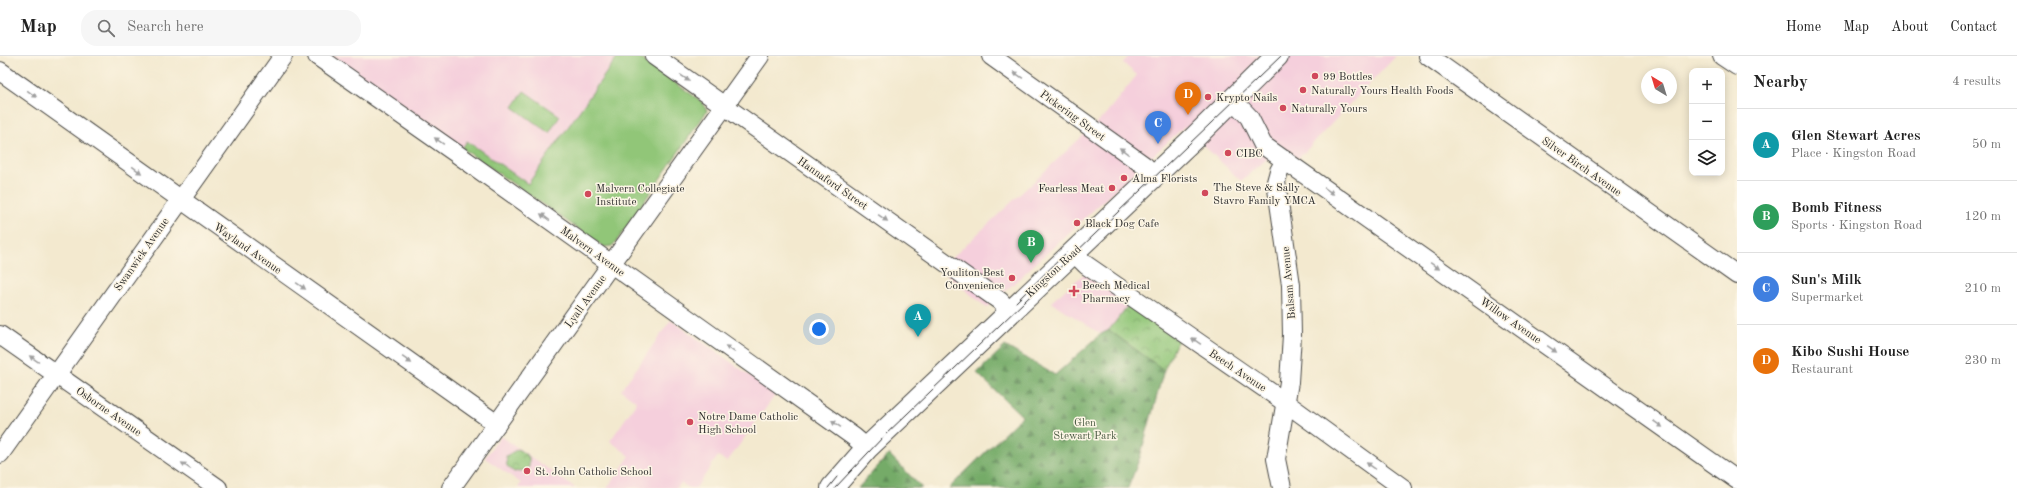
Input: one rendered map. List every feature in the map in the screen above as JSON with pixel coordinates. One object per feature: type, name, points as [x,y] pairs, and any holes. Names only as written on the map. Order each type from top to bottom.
[{"type":"main road","name":"Kingston Road","points":[[832,488],[867,448],[1154,176],[1277,56]]},
{"type":"street","name":"Swanwick Avenue","points":[[0,454],[179,200],[283,56]]},
{"type":"street","name":"Malvern Avenue","points":[[316,56],[457,154],[854,437],[867,448]]},
{"type":"street","name":"Hannaford Street","points":[[654,56],[1000,301],[1010,312]]},
{"type":"street","name":"Lyall Avenue","points":[[451,488],[760,56]]},
{"type":"street","name":"Pickering Street","points":[[991,56],[1139,162],[1154,176]]},
{"type":"street","name":"Silver Birch Avenue","points":[[1428,56],[1737,275]]},
{"type":"street","points":[[1722,56],[1737,66]]},
{"type":"street","name":"Wayland Avenue","points":[[0,72],[497,424]]},
{"type":"street","points":[[1233,100],[1249,117],[1263,145],[1285,160]]},
{"type":"street","name":"Balsam Avenue","points":[[1282,488],[1276,459],[1286,403],[1292,335],[1291,285],[1276,182],[1279,171],[1285,160]]},
{"type":"street","name":"Willow Avenue","points":[[1285,160],[1737,480]]},
{"type":"street","name":"Beech Avenue","points":[[1073,252],[1086,265],[1286,403],[1403,488]]},
{"type":"street","name":"Osborne Avenue","points":[[0,335],[218,488]]},
{"type":"shaded area","name":"Malvern Collegiate Institute","points":[[332,56],[637,56],[701,101],[707,111],[616,242],[612,246],[604,247]]},
{"type":"shaded area","points":[[1129,56],[1396,56],[1298,159],[1281,147],[1241,181],[1184,127],[987,308],[940,269],[1104,116],[1137,75],[1123,63]]},
{"type":"shaded area","points":[[1084,274],[1129,304],[1109,330],[1101,334],[1051,302]]},
{"type":"shaded area","name":"Notre Dame Catholic High School","points":[[671,320],[776,394],[727,462],[718,456],[696,488],[689,488],[681,483],[677,488],[607,488],[630,456],[610,441],[637,402],[621,390]]},
{"type":"shaded area","name":"St. John Catholic School","points":[[501,436],[575,488],[518,488],[521,483],[485,458]]},
{"type":"green space","points":[[618,56],[637,56],[701,101],[707,111],[616,242],[612,246],[604,247],[462,148],[467,141],[528,184]]},
{"type":"green space","points":[[524,91],[560,116],[549,133],[513,107]]},
{"type":"green space","points":[[1129,304],[1178,340],[1164,370],[1109,330]]},
{"type":"green space","name":"Glen Stewart Park","points":[[1109,330],[1164,370],[1140,457],[1128,488],[949,488],[1022,416],[977,373],[1005,346],[1055,375],[1101,334]]},
{"type":"green space","points":[[518,449],[529,457],[529,467],[525,470],[514,472],[507,466],[506,456]]},
{"type":"green space","points":[[889,454],[922,488],[858,488]]},
{"type":"tram line","points":[[835,488],[884,436],[1281,56]]},
{"type":"tram line","points":[[1016,302],[1066,253]]},
{"type":"tram line","points":[[828,488],[837,477]]},
{"type":"place","name":"99 Bottles","points":[[1315,76]]},
{"type":"place","name":"Naturally Yours Health Foods","points":[[1303,90]]},
{"type":"place","name":"Krypto Nails","points":[[1208,97]]},
{"type":"place","name":"Naturally Yours","points":[[1283,108]]},
{"type":"place","name":"Kibo Sushi House","points":[[1188,115]]},
{"type":"place","name":"Sun's Milk","points":[[1158,144]]},
{"type":"place","name":"CIBC","points":[[1228,153]]},
{"type":"place","name":"Alma Florists","points":[[1124,178]]},
{"type":"place","name":"Fearless Meat","points":[[1112,188]]},
{"type":"place","name":"The Steve & Sally Stavro Family YMCA","points":[[1205,193]]},
{"type":"place","name":"Malvern Collegiate Institute","points":[[588,194]]},
{"type":"place","name":"Black Dog Cafe","points":[[1077,223]]},
{"type":"place","name":"Bomb Fitness","points":[[1031,263]]},
{"type":"place","name":"Youliton Best Convenience","points":[[1012,278]]},
{"type":"place","name":"Beech Medical Pharmacy","points":[[1074,291]]},
{"type":"place","name":"Glen Stewart Acres","points":[[918,337]]},
{"type":"place","name":"Notre Dame Catholic High School","points":[[690,422]]},
{"type":"place","name":"St. John Catholic School","points":[[527,471]]}]
